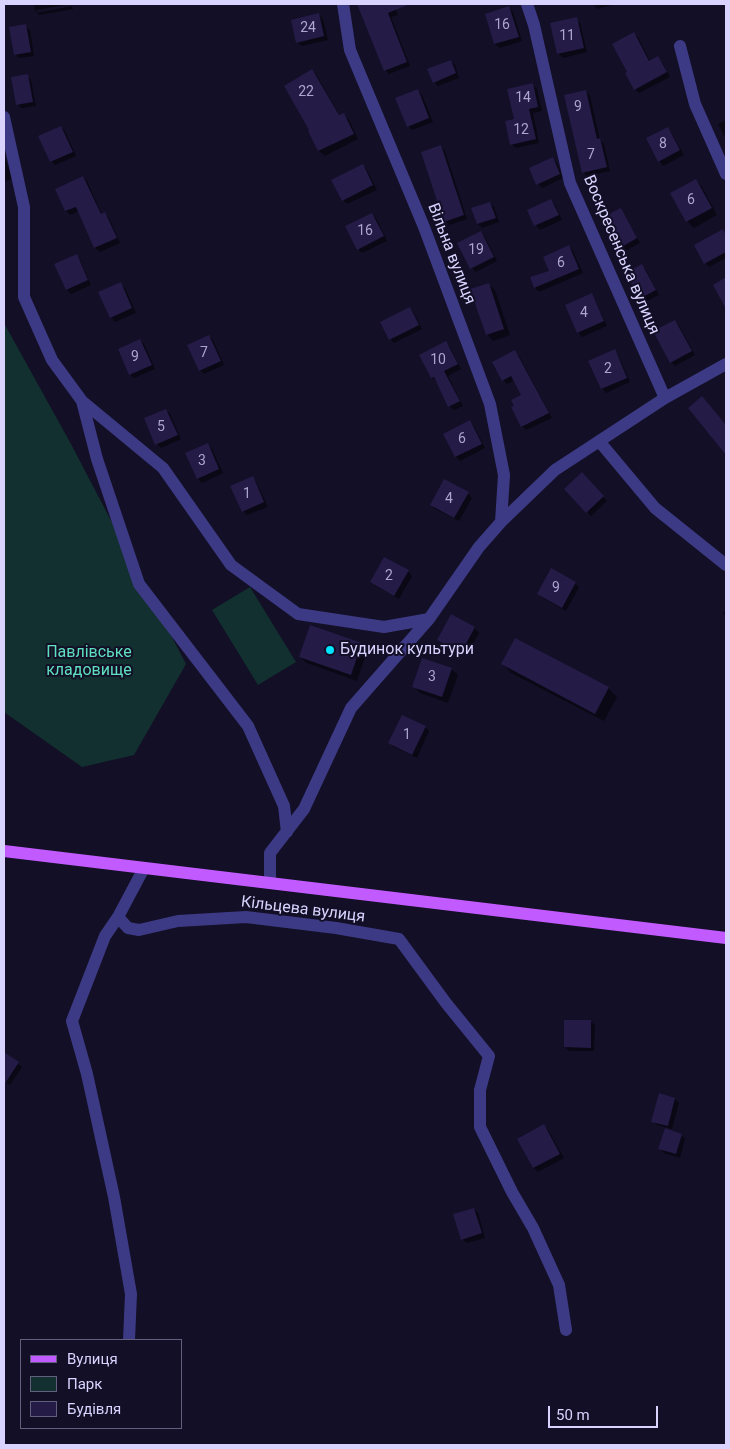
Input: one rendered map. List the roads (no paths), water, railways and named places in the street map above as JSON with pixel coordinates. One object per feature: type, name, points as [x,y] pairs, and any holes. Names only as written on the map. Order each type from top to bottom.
[{"type":"main road","points":[[4,851],[726,938]]},
{"type":"street","name":"Вільна вулиця","points":[[343,4],[350,50],[424,227],[490,404],[504,476],[501,522]]},
{"type":"street","name":"Воскресенська вулиця","points":[[527,4],[534,26],[570,183],[665,398]]},
{"type":"street","points":[[680,46],[696,104],[726,174]]},
{"type":"street","points":[[4,118],[24,206],[24,297],[52,360],[82,400],[163,468],[231,565],[298,614],[384,627],[429,619]]},
{"type":"street","points":[[270,883],[270,854],[304,809],[351,708],[429,619],[479,547],[501,522],[555,470],[665,398],[726,364]]},
{"type":"street","points":[[82,400],[97,459],[139,584],[248,726],[284,806],[287,832]]},
{"type":"street","points":[[599,441],[655,508],[726,565]]},
{"type":"street","points":[[129,1339],[131,1294],[114,1198],[89,1083],[72,1021],[105,936],[118,917],[144,868]]},
{"type":"street","name":"Кільцева вулиця","points":[[118,917],[128,928],[139,930],[178,921],[246,917],[336,928],[399,939],[489,1056],[480,1090],[480,1127],[512,1192],[533,1228],[559,1285],[566,1330]]},
{"type":"place","name":"Будинок культури","points":[[330,650]]},
{"type":"park label","name":"Павлівське кладовище","points":[[89,662]]}]
